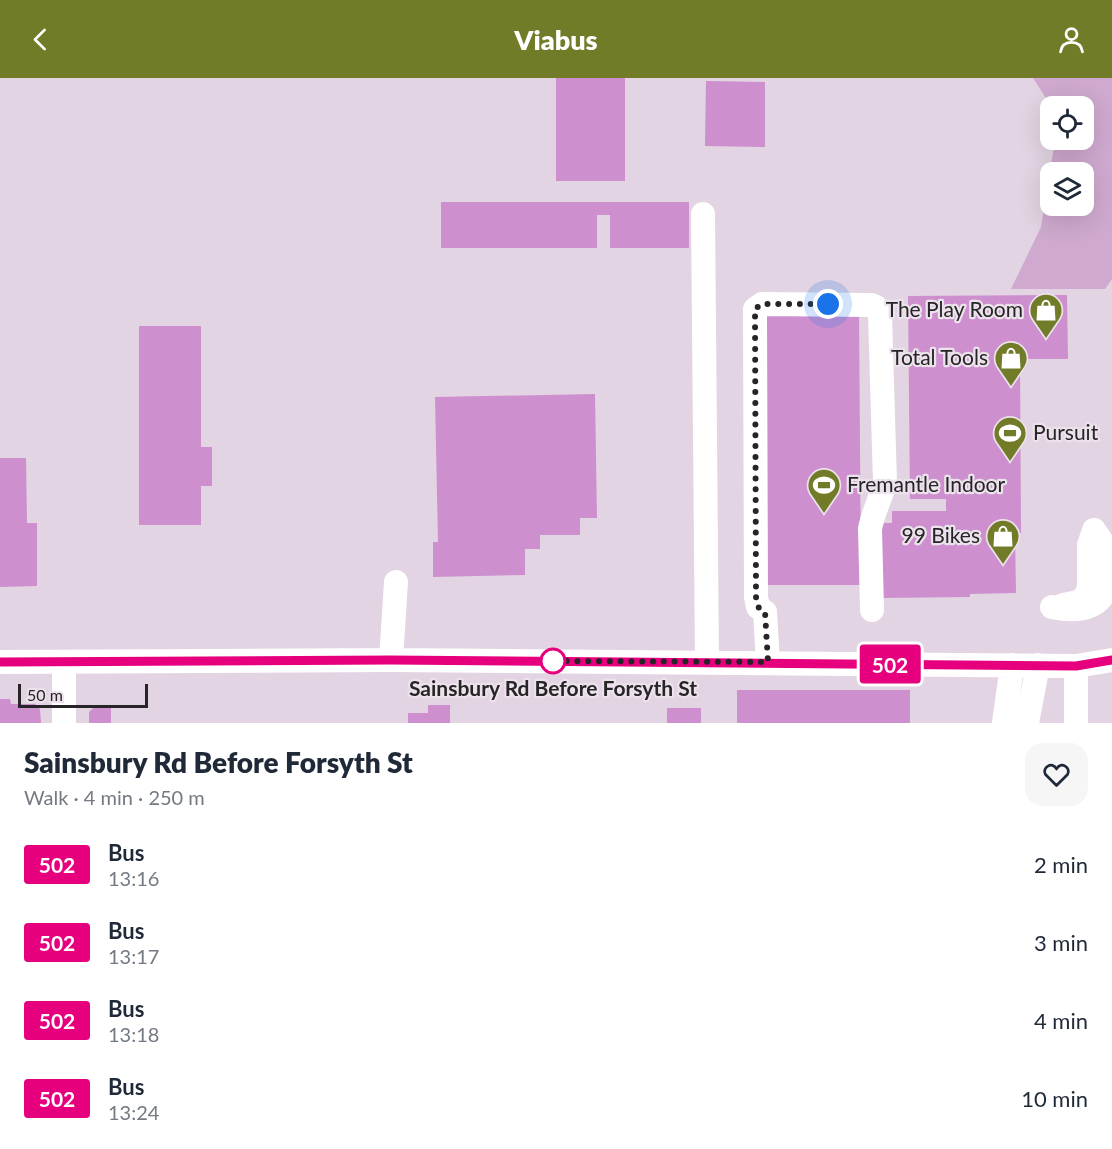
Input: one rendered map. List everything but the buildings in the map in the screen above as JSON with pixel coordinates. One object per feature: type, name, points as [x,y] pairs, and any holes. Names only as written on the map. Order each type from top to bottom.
[{"type":"street","points":[[704,214],[707,662]]},
{"type":"street","points":[[768,662],[765,612],[758,607],[756,597],[754,315],[755,309],[762,304],[871,305],[876,307],[880,315],[885,482],[881,499],[872,515],[870,529],[872,610]]},
{"type":"street","points":[[391,660],[396,582]]},
{"type":"street","points":[[0,662],[391,660],[1076,666],[1112,660]]},
{"type":"street","points":[[64,662],[64,723]]},
{"type":"street","points":[[1004,723],[1012,665]]},
{"type":"street","points":[[1027,723],[1038,665]]},
{"type":"street","points":[[1076,666],[1104,676],[1112,676]]},
{"type":"street","points":[[1076,666],[1076,723]]},
{"type":"shaded area","points":[[0,78],[1112,78],[1112,723],[0,723]]},
{"type":"shaded area","points":[[1033,78],[1112,78],[1112,279],[1105,289],[1011,289],[1041,227],[1043,216],[1094,216],[1094,162],[1051,162],[1053,150],[1094,150],[1094,96],[1045,96]]},
{"type":"bus line","name":"502","points":[[0,662],[391,660],[1076,666],[1112,660]]},
{"type":"place","name":"The Play Room","points":[[1046,339]]},
{"type":"place","name":"Total Tools","points":[[1011,387]]},
{"type":"place","name":"Pursuit","points":[[1010,462]]},
{"type":"place","name":"Fremantle Indoor","points":[[824,514]]},
{"type":"place","name":"99 Bikes","points":[[1003,565]]},
{"type":"place","name":"Sainsbury Rd Before Forsyth St","points":[[553,661]]},
{"type":"route","points":[[553,661],[549,661],[768,662],[768,630],[765,612],[758,607],[756,597],[755,309],[762,304],[828,304]]}]
